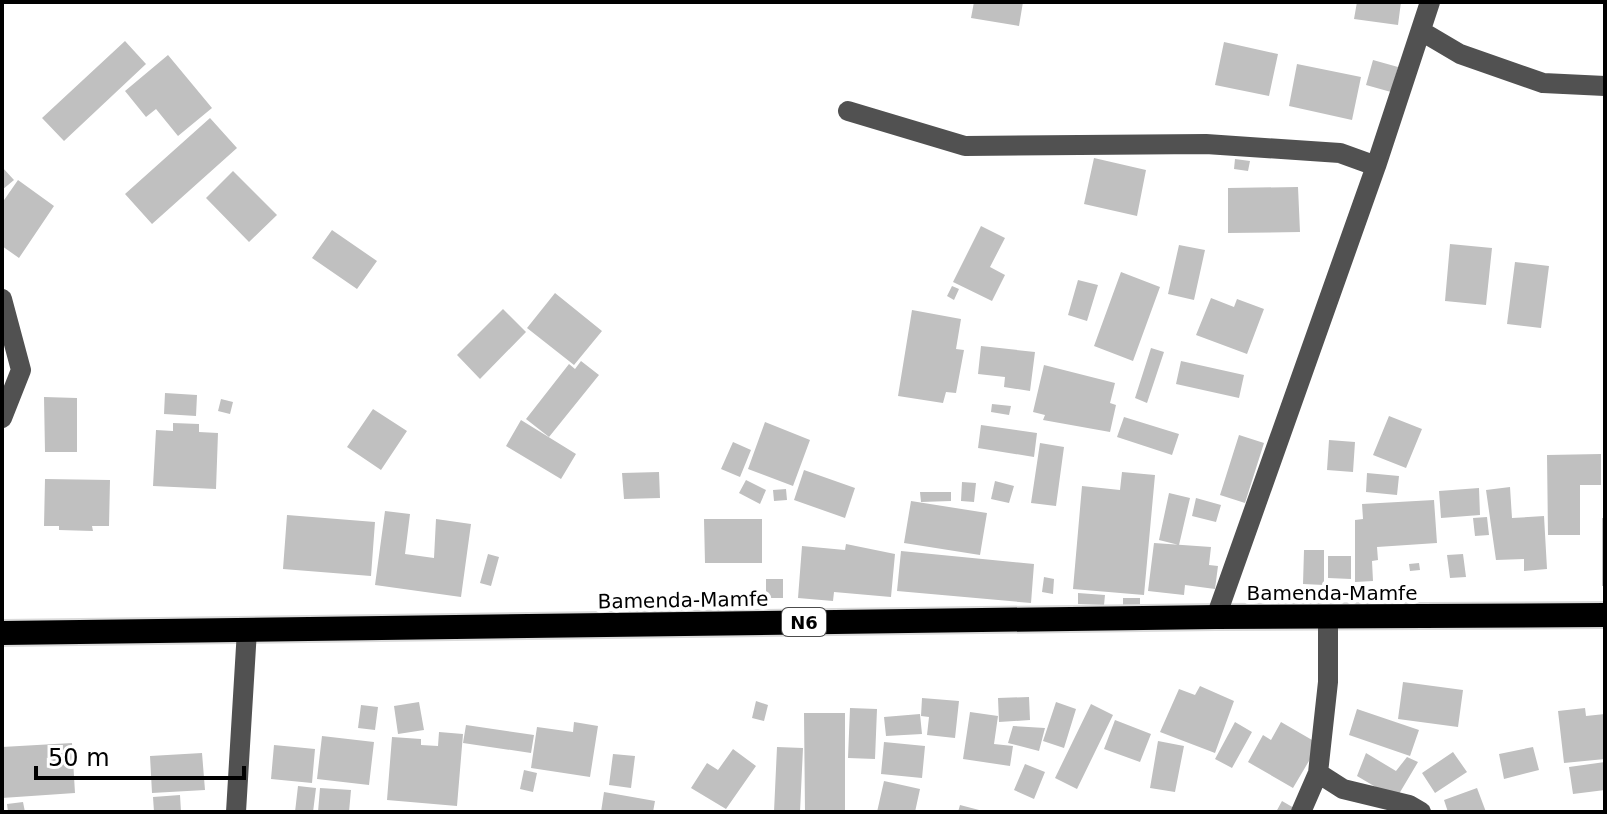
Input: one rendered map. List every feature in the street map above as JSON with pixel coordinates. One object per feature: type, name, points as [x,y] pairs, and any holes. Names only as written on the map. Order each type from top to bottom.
[{"type":"highway","name":"Bamenda-Mamfe","points":[[2,633],[1605,615]]},
{"type":"street","points":[[1216,617],[1376,166],[1430,2]]},
{"type":"street","points":[[1421,31],[1460,54],[1543,83],[1605,86]]},
{"type":"street","points":[[848,111],[965,146],[1206,144],[1340,153],[1376,166]]},
{"type":"street","points":[[2,299],[21,370],[2,418]]},
{"type":"street","points":[[1301,812],[1318,773],[1328,682],[1328,619]]},
{"type":"street","points":[[236,812],[247,630]]},
{"type":"street","points":[[1318,773],[1343,789],[1409,805],[1421,812]]},
{"type":"building","points":[[974,2],[1023,2],[1019,26],[971,18]]},
{"type":"building","points":[[1357,2],[1401,2],[1398,25],[1354,19]]},
{"type":"building","points":[[125,41],[146,64],[64,141],[42,118]]},
{"type":"building","points":[[1224,42],[1278,54],[1269,96],[1215,85]]},
{"type":"building","points":[[168,55],[212,108],[178,136],[156,109],[146,117],[125,91]]},
{"type":"building","points":[[1373,60],[1398,67],[1391,92],[1366,85]]},
{"type":"building","points":[[1297,64],[1361,77],[1352,120],[1289,106]]},
{"type":"building","points":[[210,118],[237,148],[152,224],[125,194]]},
{"type":"building","points":[[1094,158],[1146,170],[1137,216],[1084,204]]},
{"type":"building","points":[[1235,159],[1250,161],[1248,171],[1234,169]]},
{"type":"building","points":[[2,167],[14,180],[2,190]]},
{"type":"building","points":[[233,171],[277,215],[249,242],[206,198]]},
{"type":"building","points":[[18,180],[54,206],[19,258],[2,246],[2,203]]},
{"type":"building","points":[[1298,187],[1300,232],[1228,233],[1228,188]]},
{"type":"building","points":[[981,226],[1005,238],[990,267],[1005,275],[992,301],[953,282]]},
{"type":"building","points":[[332,230],[377,261],[357,289],[312,258]]},
{"type":"building","points":[[1450,244],[1492,248],[1486,305],[1445,301]]},
{"type":"building","points":[[1179,245],[1205,250],[1194,300],[1168,294]]},
{"type":"building","points":[[1515,262],[1549,266],[1541,328],[1507,324]]},
{"type":"building","points":[[1121,272],[1160,287],[1133,361],[1094,346]]},
{"type":"building","points":[[1078,280],[1098,285],[1087,321],[1068,315]]},
{"type":"building","points":[[952,286],[959,289],[954,300],[947,296]]},
{"type":"building","points":[[555,293],[602,331],[574,365],[527,328]]},
{"type":"building","points":[[1211,298],[1234,307],[1237,299],[1264,309],[1247,354],[1196,335]]},
{"type":"building","points":[[503,309],[526,332],[480,379],[457,355]]},
{"type":"building","points":[[912,310],[961,319],[956,349],[964,350],[956,393],[946,392],[943,403],[898,396]]},
{"type":"building","points":[[981,346],[1035,352],[1030,391],[1004,387],[1005,377],[978,374]]},
{"type":"building","points":[[1151,348],[1164,352],[1147,403],[1135,398]]},
{"type":"building","points":[[581,361],[599,375],[549,437],[526,419],[569,364],[575,369]]},
{"type":"building","points":[[1181,361],[1244,375],[1239,398],[1176,384]]},
{"type":"building","points":[[1044,365],[1115,383],[1110,403],[1116,405],[1110,432],[1043,420],[1045,415],[1033,412]]},
{"type":"building","points":[[165,393],[197,395],[196,416],[164,414]]},
{"type":"building","points":[[44,397],[77,398],[77,452],[45,452]]},
{"type":"building","points":[[221,399],[233,402],[230,414],[218,411]]},
{"type":"building","points":[[992,404],[1011,406],[1009,415],[991,412]]},
{"type":"building","points":[[373,409],[407,431],[381,470],[347,447]]},
{"type":"building","points":[[1389,416],[1422,429],[1406,468],[1373,455]]},
{"type":"building","points":[[1124,417],[1179,434],[1172,455],[1117,437]]},
{"type":"building","points":[[521,420],[576,454],[561,479],[506,446]]},
{"type":"building","points":[[765,422],[810,440],[793,486],[748,469]]},
{"type":"building","points":[[173,423],[199,424],[199,432],[218,433],[216,489],[153,486],[156,430],[173,431]]},
{"type":"building","points":[[981,425],[1037,433],[1034,457],[978,448]]},
{"type":"building","points":[[1239,435],[1264,443],[1245,503],[1220,495]]},
{"type":"building","points":[[1329,440],[1355,442],[1353,472],[1327,470]]},
{"type":"building","points":[[733,442],[751,450],[740,477],[721,469]]},
{"type":"building","points":[[1040,443],[1064,447],[1056,506],[1031,503]]},
{"type":"building","points":[[1601,454],[1601,485],[1580,485],[1580,535],[1548,535],[1547,455]]},
{"type":"building","points":[[804,470],[855,488],[845,518],[794,500]]},
{"type":"building","points":[[659,472],[660,498],[624,499],[622,473]]},
{"type":"building","points":[[1122,472],[1155,475],[1144,595],[1073,589],[1082,486],[1120,490]]},
{"type":"building","points":[[1367,473],[1399,476],[1397,495],[1366,492]]},
{"type":"building","points":[[45,479],[110,480],[109,526],[92,526],[93,531],[59,530],[59,526],[44,526]]},
{"type":"building","points":[[746,480],[766,490],[760,504],[739,493]]},
{"type":"building","points":[[995,481],[1014,486],[1009,503],[991,499]]},
{"type":"building","points":[[962,482],[976,483],[974,502],[961,501]]},
{"type":"building","points":[[1510,487],[1512,518],[1544,516],[1547,569],[1524,571],[1524,559],[1496,560],[1486,490]]},
{"type":"building","points":[[1479,488],[1480,515],[1441,518],[1439,491]]},
{"type":"building","points":[[786,489],[787,500],[774,501],[773,490]]},
{"type":"building","points":[[920,492],[951,492],[951,501],[921,502]]},
{"type":"building","points":[[1169,493],[1190,498],[1179,545],[1159,540]]},
{"type":"building","points":[[1196,498],[1221,505],[1216,522],[1192,516]]},
{"type":"building","points":[[1434,500],[1437,543],[1377,547],[1378,560],[1372,561],[1373,581],[1355,582],[1355,520],[1363,519],[1362,504]]},
{"type":"building","points":[[911,501],[987,513],[980,555],[904,543]]},
{"type":"building","points":[[385,511],[410,514],[405,554],[434,558],[436,519],[471,524],[461,597],[375,585]]},
{"type":"building","points":[[287,515],[375,522],[371,576],[283,569]]},
{"type":"building","points":[[1487,517],[1489,535],[1475,536],[1473,518]]},
{"type":"building","points":[[1602,518],[1605,518],[1605,586],[1602,586]]},
{"type":"building","points":[[704,519],[762,519],[762,563],[705,563]]},
{"type":"building","points":[[1154,543],[1211,547],[1209,565],[1218,566],[1215,589],[1185,585],[1184,595],[1148,591]]},
{"type":"building","points":[[846,544],[895,554],[891,597],[834,592],[833,601],[798,598],[802,546],[845,550]]},
{"type":"building","points":[[1304,550],[1324,550],[1324,585],[1303,584]]},
{"type":"building","points":[[901,551],[1034,564],[1031,603],[897,591]]},
{"type":"building","points":[[488,554],[499,557],[491,586],[480,583]]},
{"type":"building","points":[[1463,554],[1466,577],[1450,578],[1447,555]]},
{"type":"building","points":[[1328,556],[1351,556],[1351,579],[1328,578]]},
{"type":"building","points":[[1419,563],[1420,570],[1410,571],[1409,564]]},
{"type":"building","points":[[1044,577],[1054,579],[1053,594],[1042,592]]},
{"type":"building","points":[[766,579],[783,579],[783,598],[766,598]]},
{"type":"building","points":[[1078,593],[1105,595],[1104,605],[1078,604]]},
{"type":"building","points":[[1123,598],[1140,598],[1140,605],[1123,605]]},
{"type":"building","points":[[1403,682],[1463,690],[1458,727],[1398,719]]},
{"type":"building","points":[[1200,686],[1234,701],[1215,753],[1160,732],[1179,689],[1195,695]]},
{"type":"building","points":[[1029,697],[1030,720],[999,722],[998,698]]},
{"type":"building","points":[[922,698],[959,701],[955,738],[927,735],[929,717],[921,716]]},
{"type":"building","points":[[756,701],[768,705],[764,721],[752,718]]},
{"type":"building","points":[[419,702],[424,730],[398,734],[394,706]]},
{"type":"building","points":[[1056,702],[1076,709],[1064,748],[1043,741]]},
{"type":"building","points":[[1091,704],[1113,715],[1077,789],[1055,778]]},
{"type":"building","points":[[361,705],[378,707],[375,730],[358,728]]},
{"type":"building","points":[[850,708],[877,709],[875,759],[848,758]]},
{"type":"building","points":[[1585,708],[1586,716],[1605,714],[1605,759],[1564,763],[1558,711]]},
{"type":"building","points":[[1357,709],[1419,730],[1410,756],[1349,735]]},
{"type":"building","points":[[970,712],[998,716],[994,744],[1013,746],[1010,766],[963,759]]},
{"type":"building","points":[[804,713],[845,713],[845,812],[805,812]]},
{"type":"building","points":[[920,714],[922,734],[886,736],[884,717]]},
{"type":"building","points":[[1115,720],[1151,734],[1140,762],[1104,749]]},
{"type":"building","points":[[574,722],[598,726],[590,777],[531,768],[537,727],[573,732]]},
{"type":"building","points":[[1235,722],[1252,732],[1232,768],[1215,759]]},
{"type":"building","points":[[1281,722],[1319,744],[1293,788],[1248,762],[1263,735],[1271,740]]},
{"type":"building","points":[[466,725],[534,735],[531,753],[463,743]]},
{"type":"building","points":[[1013,726],[1045,728],[1039,751],[1008,743]]},
{"type":"building","points":[[439,732],[463,734],[457,806],[387,800],[392,737],[421,739],[421,745],[438,746]]},
{"type":"building","points":[[322,736],[374,742],[369,785],[317,779]]},
{"type":"building","points":[[1158,741],[1184,746],[1175,792],[1150,788]]},
{"type":"building","points":[[884,742],[925,746],[922,778],[881,774]]},
{"type":"building","points":[[72,743],[75,793],[2,798],[2,747]]},
{"type":"building","points":[[274,745],[315,749],[312,783],[271,779]]},
{"type":"building","points":[[777,747],[803,748],[800,812],[774,812]]},
{"type":"building","points":[[1533,747],[1539,770],[1504,779],[1499,754]]},
{"type":"building","points":[[733,749],[756,766],[726,809],[691,788],[707,763],[718,770]]},
{"type":"building","points":[[1453,752],[1467,772],[1435,793],[1422,773]]},
{"type":"building","points":[[202,753],[205,790],[152,793],[150,756]]},
{"type":"building","points":[[1366,753],[1396,771],[1407,757],[1418,762],[1396,799],[1357,776]]},
{"type":"building","points":[[613,754],[635,756],[631,788],[609,785]]},
{"type":"building","points":[[1605,762],[1605,790],[1573,794],[1569,767]]},
{"type":"building","points":[[1025,764],[1045,772],[1034,799],[1014,790]]},
{"type":"building","points":[[524,770],[537,773],[533,792],[520,789]]},
{"type":"building","points":[[884,781],[920,789],[915,812],[877,812]]},
{"type":"building","points":[[298,786],[316,788],[313,812],[295,812]]},
{"type":"building","points":[[320,788],[351,790],[349,812],[318,812]]},
{"type":"building","points":[[1477,788],[1486,812],[1448,812],[1444,800]]},
{"type":"building","points":[[604,792],[655,801],[653,812],[601,812]]},
{"type":"building","points":[[180,795],[181,812],[154,812],[153,797]]},
{"type":"building","points":[[1282,801],[1301,812],[1276,812]]},
{"type":"building","points":[[23,802],[25,812],[8,812],[7,804]]},
{"type":"building","points":[[960,805],[983,811],[983,812],[958,812]]}]
